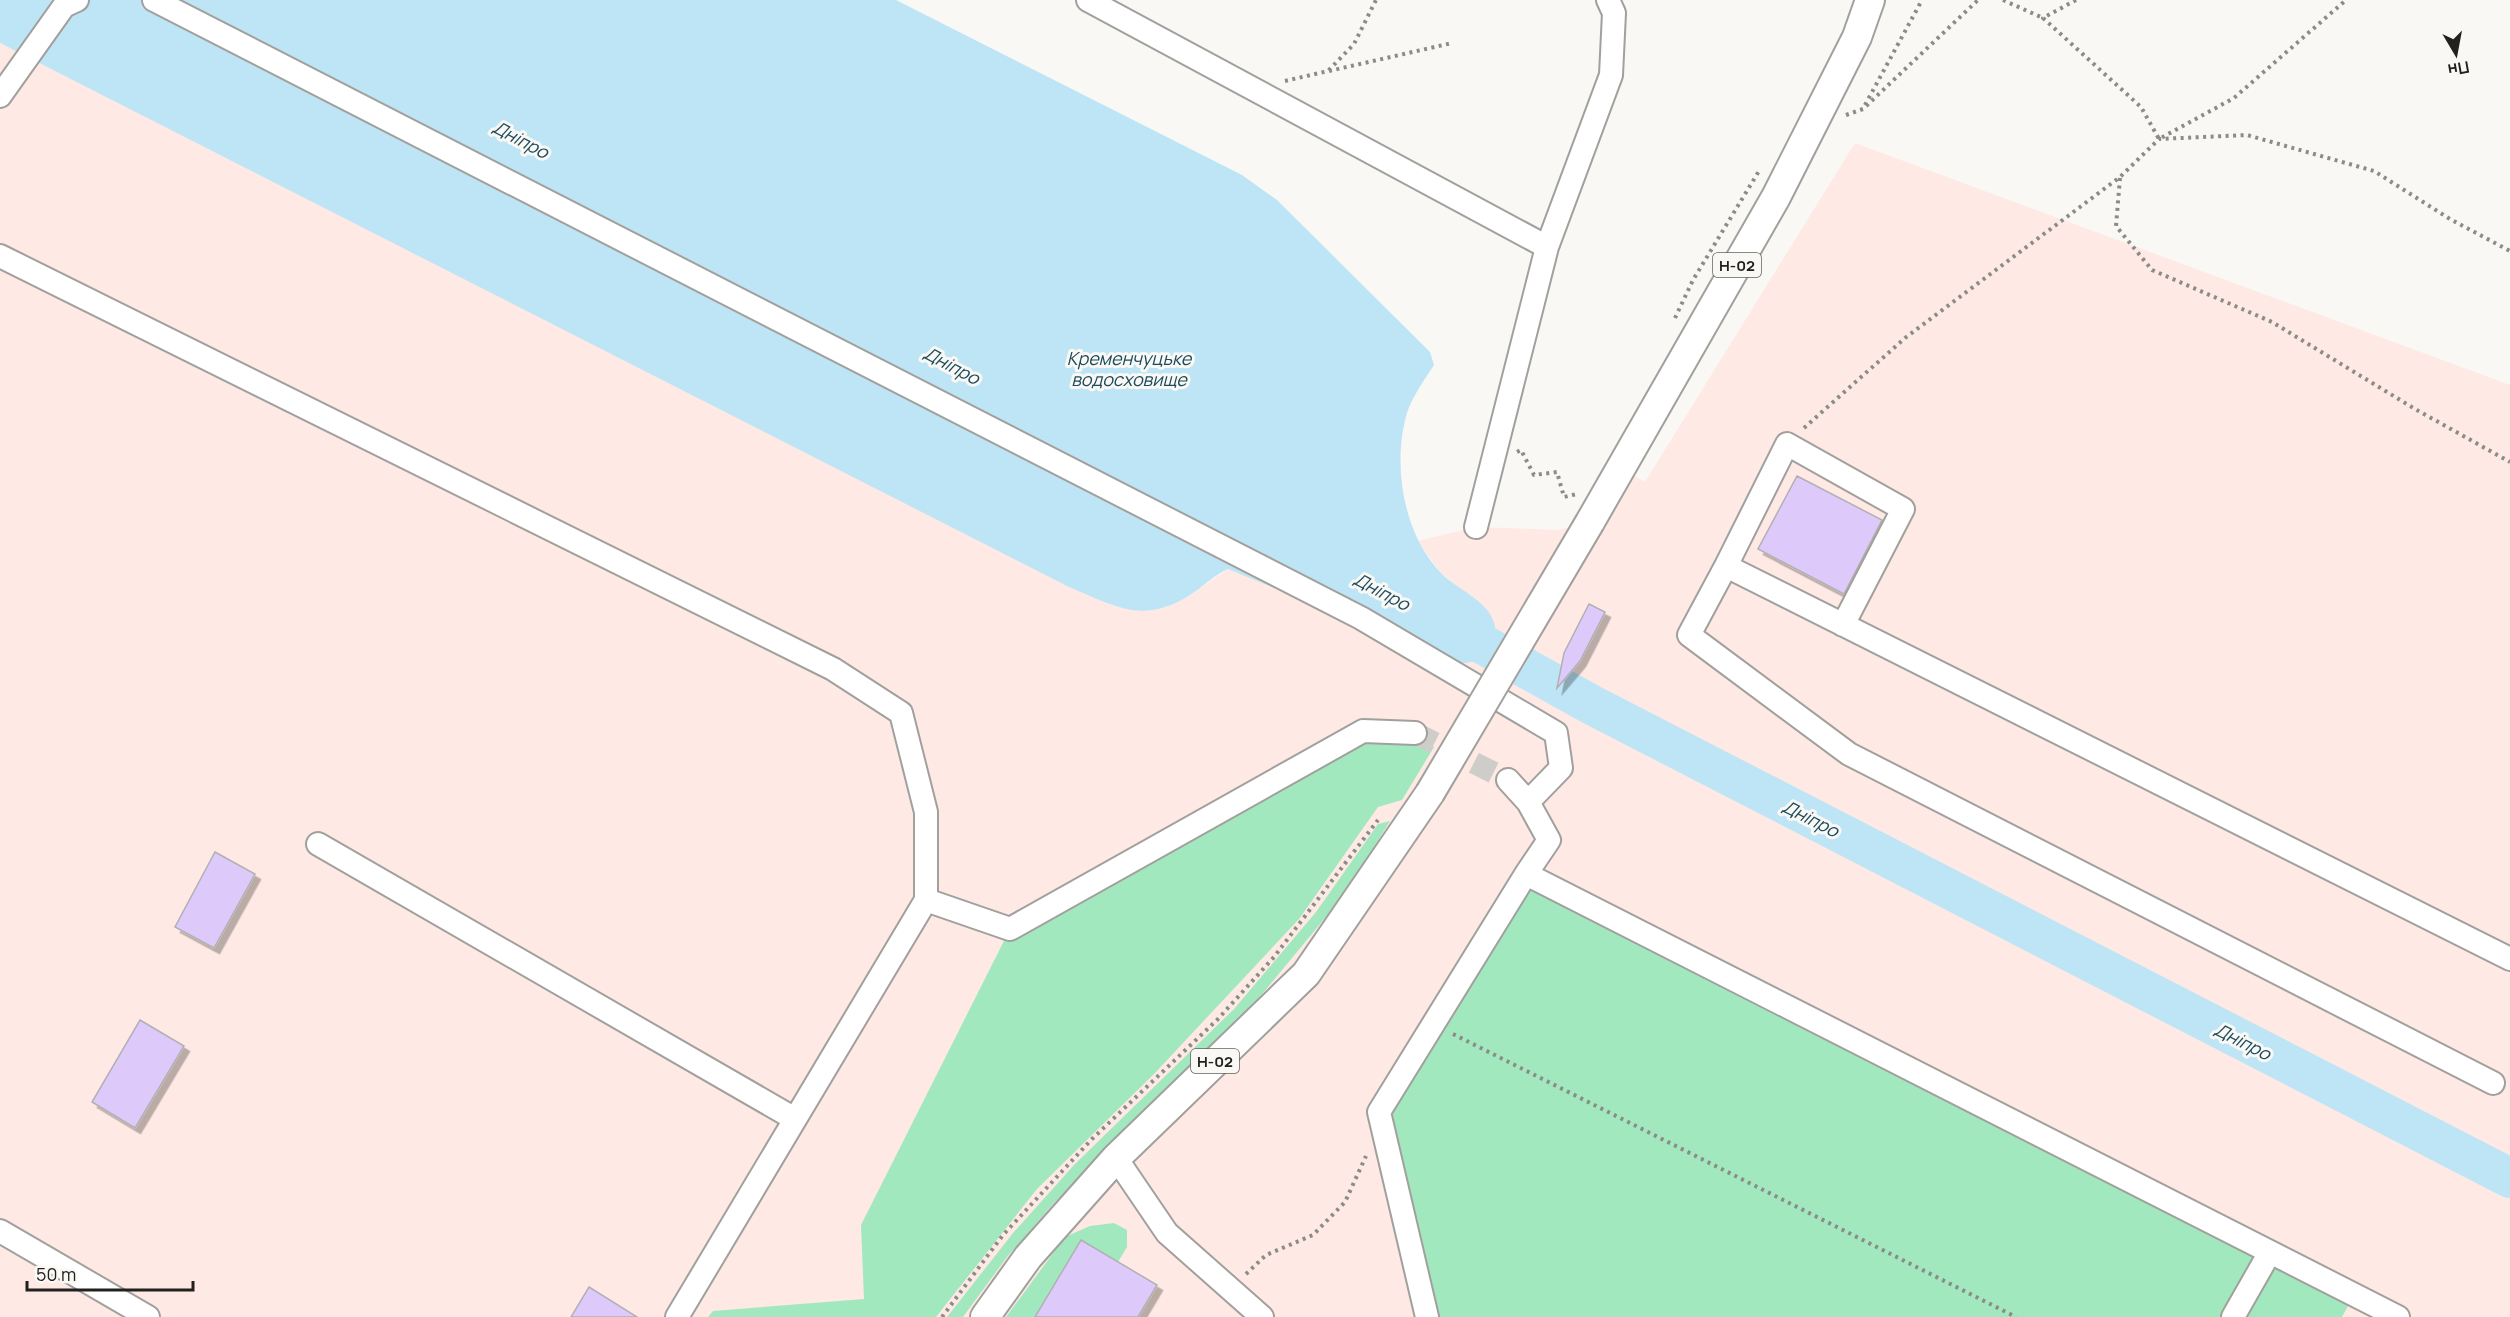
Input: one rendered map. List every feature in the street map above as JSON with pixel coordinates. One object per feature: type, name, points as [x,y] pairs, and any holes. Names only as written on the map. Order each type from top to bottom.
[{"type":"main road","name":"Н-02","points":[[985,1317],[1028,1257],[1116,1158],[1306,974],[1430,793],[1586,511],[1776,197],[1857,37],[1870,0]]},
{"type":"lane","points":[[0,96],[64,6],[77,0]]},
{"type":"lane","points":[[154,0],[1361,618],[1556,734],[1561,768],[1528,802]]},
{"type":"lane","points":[[1088,0],[1547,247]]},
{"type":"lane","points":[[1476,527],[1496,457],[1547,247],[1611,75],[1614,13],[1608,0]]},
{"type":"lane","points":[[0,256],[834,669],[901,713],[926,812],[926,900],[677,1317]]},
{"type":"lane","points":[[1843,625],[1903,509],[1787,444],[1689,635],[1849,754],[2493,1083]]},
{"type":"lane","points":[[1726,566],[2510,959]]},
{"type":"lane","points":[[926,900],[1010,929],[1363,731],[1415,733]]},
{"type":"lane","points":[[1427,1317],[1379,1112],[1549,840],[1528,802],[1508,780]]},
{"type":"lane","points":[[318,844],[795,1119]]},
{"type":"lane","points":[[1526,874],[2398,1317]]},
{"type":"lane","points":[[1116,1158],[1167,1233],[1262,1317]]},
{"type":"lane","points":[[0,1231],[148,1317]]},
{"type":"lane","points":[[2233,1317],[2270,1252]]},
{"type":"path","points":[[1328,71],[1354,44],[1376,0]]},
{"type":"path","points":[[1863,109],[1922,0]]},
{"type":"path","points":[[1810,130],[1863,109],[1978,0]]},
{"type":"path","points":[[2003,0],[2043,18],[2141,107],[2159,139]]},
{"type":"path","points":[[2043,18],[2076,0]]},
{"type":"path","points":[[1787,444],[1905,338],[2120,177],[2159,139],[2234,98],[2346,0]]},
{"type":"path","points":[[1252,88],[1452,43]]},
{"type":"path","points":[[2159,139],[2247,135],[2374,171],[2450,219],[2510,251]]},
{"type":"path","points":[[2120,177],[2116,226],[2152,270],[2272,322],[2415,409],[2510,462]]},
{"type":"path","points":[[1496,457],[1521,450],[1534,475],[1557,472],[1564,497],[1579,493],[1586,511]]},
{"type":"path","points":[[942,1317],[1003,1235],[1092,1139],[1218,1019],[1274,957],[1382,816]]},
{"type":"path","points":[[1433,1024],[2016,1317]]},
{"type":"path","points":[[1230,1289],[1266,1255],[1313,1235],[1345,1202],[1369,1149]]},
{"type":"shaded area","points":[[0,43],[1147,611],[1167,607],[1189,596],[1228,569],[1236,570],[1282,592],[1485,609],[1441,573],[1417,541],[1476,527],[1559,530],[1590,522],[1621,468],[1645,482],[1855,143],[2510,385],[2510,1317],[0,1317]]},
{"type":"green space","points":[[1363,731],[1415,733],[1434,747],[1402,800],[1378,807],[1299,919],[1155,1073],[1037,1189],[936,1317],[708,1317],[713,1311],[864,1299],[861,1225],[1010,929]]},
{"type":"green space","points":[[1390,821],[1345,894],[1239,1022],[1053,1204],[1007,1257],[963,1317],[947,1317],[1013,1233],[1074,1165],[1234,1009],[1316,912],[1378,824]]},
{"type":"green space","points":[[1526,874],[2354,1295],[2342,1317],[1427,1317],[1379,1112]]},
{"type":"green space","points":[[1114,1223],[1127,1230],[1127,1247],[1118,1262],[1081,1240],[1035,1317],[1006,1317],[1065,1237],[1090,1226]]},
{"type":"water","name":"Кременчуцьке водосховище","points":[[0,0],[896,0],[1242,175],[1277,200],[1430,352],[1434,365],[1412,401],[1403,433],[1401,476],[1404,497],[1418,539],[1428,557],[1447,579],[1479,601],[1491,615],[1495,631],[1492,646],[1475,661],[1459,663],[1228,569],[1173,604],[1143,611],[1115,606],[1069,587],[0,43]]},
{"type":"building","points":[[1797,476],[1882,520],[1844,594],[1758,549]]},
{"type":"building","points":[[1589,604],[1605,612],[1580,661],[1557,688],[1564,653]]},
{"type":"building","points":[[215,852],[255,874],[214,948],[175,927]]},
{"type":"building","points":[[140,1020],[184,1046],[135,1128],[92,1102]]},
{"type":"building","points":[[1081,1240],[1157,1285],[1138,1317],[1035,1317]]},
{"type":"building","points":[[589,1287],[637,1317],[571,1317]]},
{"type":"waterway","name":"Дніпро","points":[[1441,621],[1592,705],[2510,1178]]},
{"type":"tunnel","points":[[1415,733],[1508,780]]}]
